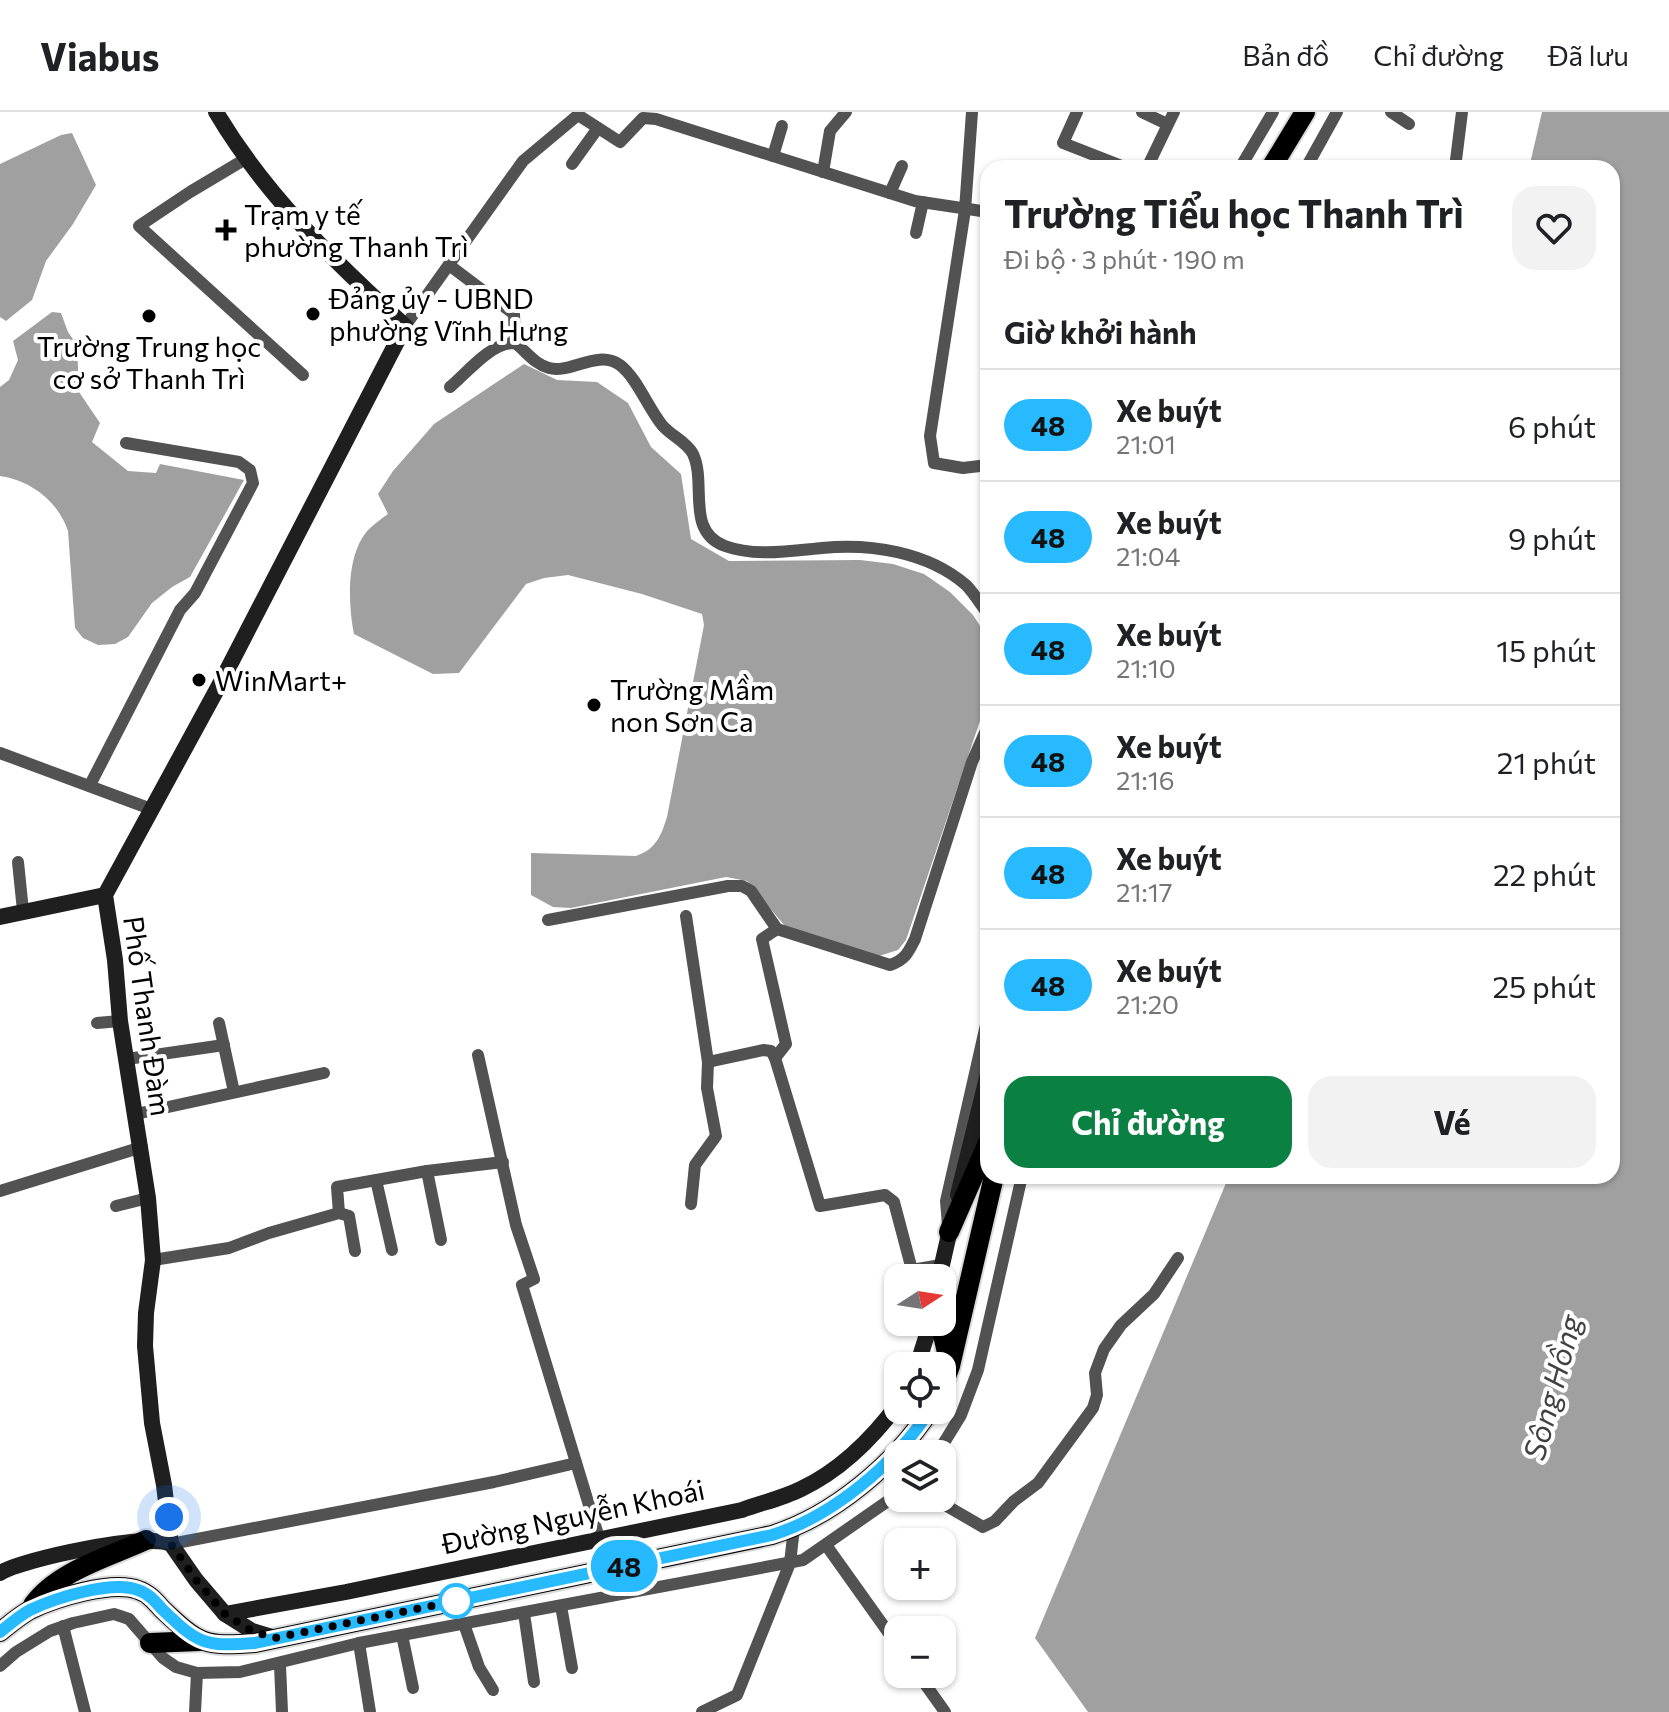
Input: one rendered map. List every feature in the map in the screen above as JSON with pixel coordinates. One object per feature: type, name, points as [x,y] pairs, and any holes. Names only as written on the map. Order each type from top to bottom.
[{"type":"main road","points":[[1276,160],[1305,112]]},
{"type":"main road","points":[[949,1232],[980,1161]]},
{"type":"main road","points":[[953,1352],[992,1184]]},
{"type":"main road","name":"Đường Nguyễn Khoái","points":[[150,1643],[200,1641],[231,1645],[275,1638],[772,1535],[794,1528],[884,1472]]},
{"type":"main road","points":[[29,1611],[48,1588],[146,1540]]},
{"type":"main road","points":[[0,1632],[29,1611],[48,1602],[125,1587],[150,1596],[200,1641]]},
{"type":"street","points":[[216,112],[283,206],[405,326],[523,161],[578,115],[620,142],[643,118],[890,193],[980,211]]},
{"type":"street","points":[[677,126],[683,112]]},
{"type":"street","points":[[823,172],[830,131],[846,112]]},
{"type":"street","points":[[972,112],[965,210],[930,436],[934,463],[963,468],[980,466]]},
{"type":"street","points":[[1077,112],[1063,143],[1107,160]]},
{"type":"street","points":[[1142,112],[1170,118],[1151,160]]},
{"type":"street","points":[[1245,160],[1273,112]]},
{"type":"street","points":[[1310,160],[1337,112]]},
{"type":"street","points":[[1391,112],[1409,124]]},
{"type":"street","points":[[1456,160],[1462,112]]},
{"type":"street","points":[[773,156],[782,126]]},
{"type":"street","points":[[572,164],[598,128]]},
{"type":"street","points":[[247,158],[139,226],[303,375]]},
{"type":"street","points":[[890,193],[902,166]]},
{"type":"street","points":[[916,233],[923,202]]},
{"type":"street","points":[[449,265],[514,314],[515,343],[534,361],[557,369],[605,360],[619,365],[663,426],[692,454],[700,479],[698,513],[714,539],[724,546],[779,553],[836,547],[884,550],[941,567],[967,587],[980,604]]},
{"type":"street","name":"Phố Thanh Đàm","points":[[275,1638],[252,1631],[225,1614],[171,1544],[152,1423],[145,1346],[153,1260],[148,1198],[120,1021],[105,895],[221,682],[405,326]]},
{"type":"street","points":[[450,387],[498,346],[515,343]]},
{"type":"street","points":[[90,785],[180,610],[195,593],[253,483],[250,470],[239,462],[126,443]]},
{"type":"street","points":[[548,920],[728,886],[742,886],[751,891],[777,929],[890,965],[900,962],[915,939],[980,744]]},
{"type":"street","points":[[0,753],[151,809]]},
{"type":"street","points":[[18,862],[23,911]]},
{"type":"street","points":[[0,917],[105,895]]},
{"type":"street","points":[[686,916],[708,1062],[707,1088],[716,1136],[695,1165],[691,1204]]},
{"type":"street","points":[[775,1058],[786,1044],[762,939],[777,929]]},
{"type":"street","points":[[97,1023],[120,1021]]},
{"type":"street","points":[[219,1023],[234,1092]]},
{"type":"street","points":[[127,1059],[224,1045]]},
{"type":"street","points":[[708,1062],[771,1051],[820,1206],[885,1195],[894,1202],[910,1264]]},
{"type":"street","points":[[949,1232],[946,1201],[980,1051]]},
{"type":"street","points":[[478,1055],[516,1225],[534,1279],[522,1285],[599,1538]]},
{"type":"street","points":[[136,1114],[324,1073]]},
{"type":"street","points":[[942,1264],[980,1106]]},
{"type":"street","points":[[0,1191],[142,1147]]},
{"type":"street","points":[[339,1213],[337,1187],[427,1171],[503,1162]]},
{"type":"street","points":[[427,1171],[441,1240]]},
{"type":"street","points":[[376,1180],[392,1250]]},
{"type":"street","points":[[946,1440],[961,1415],[978,1370],[1020,1184]]},
{"type":"street","points":[[116,1206],[148,1198]]},
{"type":"street","points":[[153,1260],[229,1248],[339,1213],[349,1216],[355,1251]]},
{"type":"street","points":[[956,1511],[983,1527],[995,1521],[1014,1501],[1038,1483],[1093,1408],[1097,1395],[1095,1373],[1104,1349],[1121,1325],[1154,1294],[1178,1258]]},
{"type":"street","name":"Đường Nguyễn Khoái","points":[[225,1614],[742,1510],[800,1490],[841,1466],[884,1423]]},
{"type":"street","points":[[0,1572],[61,1554],[146,1540],[162,1540],[171,1544],[494,1482],[576,1463]]},
{"type":"street","points":[[0,1666],[39,1637],[63,1626],[122,1615],[137,1627],[163,1658],[176,1667],[197,1673],[228,1674],[280,1665],[359,1643],[803,1560],[884,1504]]},
{"type":"street","points":[[732,1712],[790,1563],[794,1528]]},
{"type":"street","points":[[826,1545],[884,1626]]},
{"type":"street","points":[[561,1606],[572,1668]]},
{"type":"street","points":[[524,1613],[534,1682]]},
{"type":"street","points":[[464,1624],[479,1667],[493,1690]]},
{"type":"street","points":[[63,1626],[85,1712]]},
{"type":"street","points":[[402,1635],[413,1688]]},
{"type":"street","points":[[359,1643],[370,1712]]},
{"type":"street","points":[[280,1665],[282,1712]]},
{"type":"street","points":[[195,1712],[197,1673]]},
{"type":"street","points":[[928,1688],[945,1712]]},
{"type":"street","points":[[702,1712],[737,1695]]},
{"type":"water","name":"Sông Hồng","points":[[1542,112],[1669,112],[1669,1712],[1088,1712],[1035,1638],[1226,1184],[1620,1184],[1620,160],[1531,160]]},
{"type":"water","points":[[72,133],[96,185],[46,261],[32,300],[6,321],[0,317],[0,164],[61,135]]},
{"type":"water","points":[[52,312],[61,313],[77,345],[79,392],[100,423],[92,442],[128,471],[156,473],[160,464],[244,480],[190,577],[152,603],[128,637],[115,644],[98,645],[83,638],[75,628],[68,531],[57,510],[32,487],[0,476],[0,387],[9,380],[18,360],[13,341]]},
{"type":"water","points":[[524,364],[557,380],[597,382],[628,403],[651,447],[681,474],[691,539],[729,561],[860,560],[893,564],[924,574],[950,592],[973,615],[980,626],[980,721],[906,940],[898,950],[879,956],[785,926],[747,881],[726,877],[571,908],[553,907],[531,895],[531,853],[636,856],[657,841],[667,817],[704,625],[702,614],[642,594],[568,575],[526,584],[459,673],[433,674],[354,634],[350,594],[352,566],[361,540],[388,514],[378,494],[393,471],[434,424]]},
{"type":"bus line","name":"48","points":[[0,1632],[18,1617],[48,1602],[125,1587],[150,1596],[200,1641],[231,1645],[255,1643],[772,1535],[805,1523],[836,1502],[891,1460],[921,1424]]},
{"type":"place","name":"Trạm y tế phường Thanh Trì","points":[[226,230]]},
{"type":"place","name":"Đảng ủy - UBND phường Vĩnh Hưng","points":[[313,314]]},
{"type":"place","name":"Trường Trung học cơ sở Thanh Trì","points":[[149,316]]},
{"type":"place","name":"WinMart+","points":[[199,680]]},
{"type":"place","name":"Trường Mầm non Sơn Ca","points":[[594,705]]},
{"type":"route","points":[[169,1517],[171,1544],[225,1614],[252,1631],[275,1638],[465,1599],[456,1601]]}]
